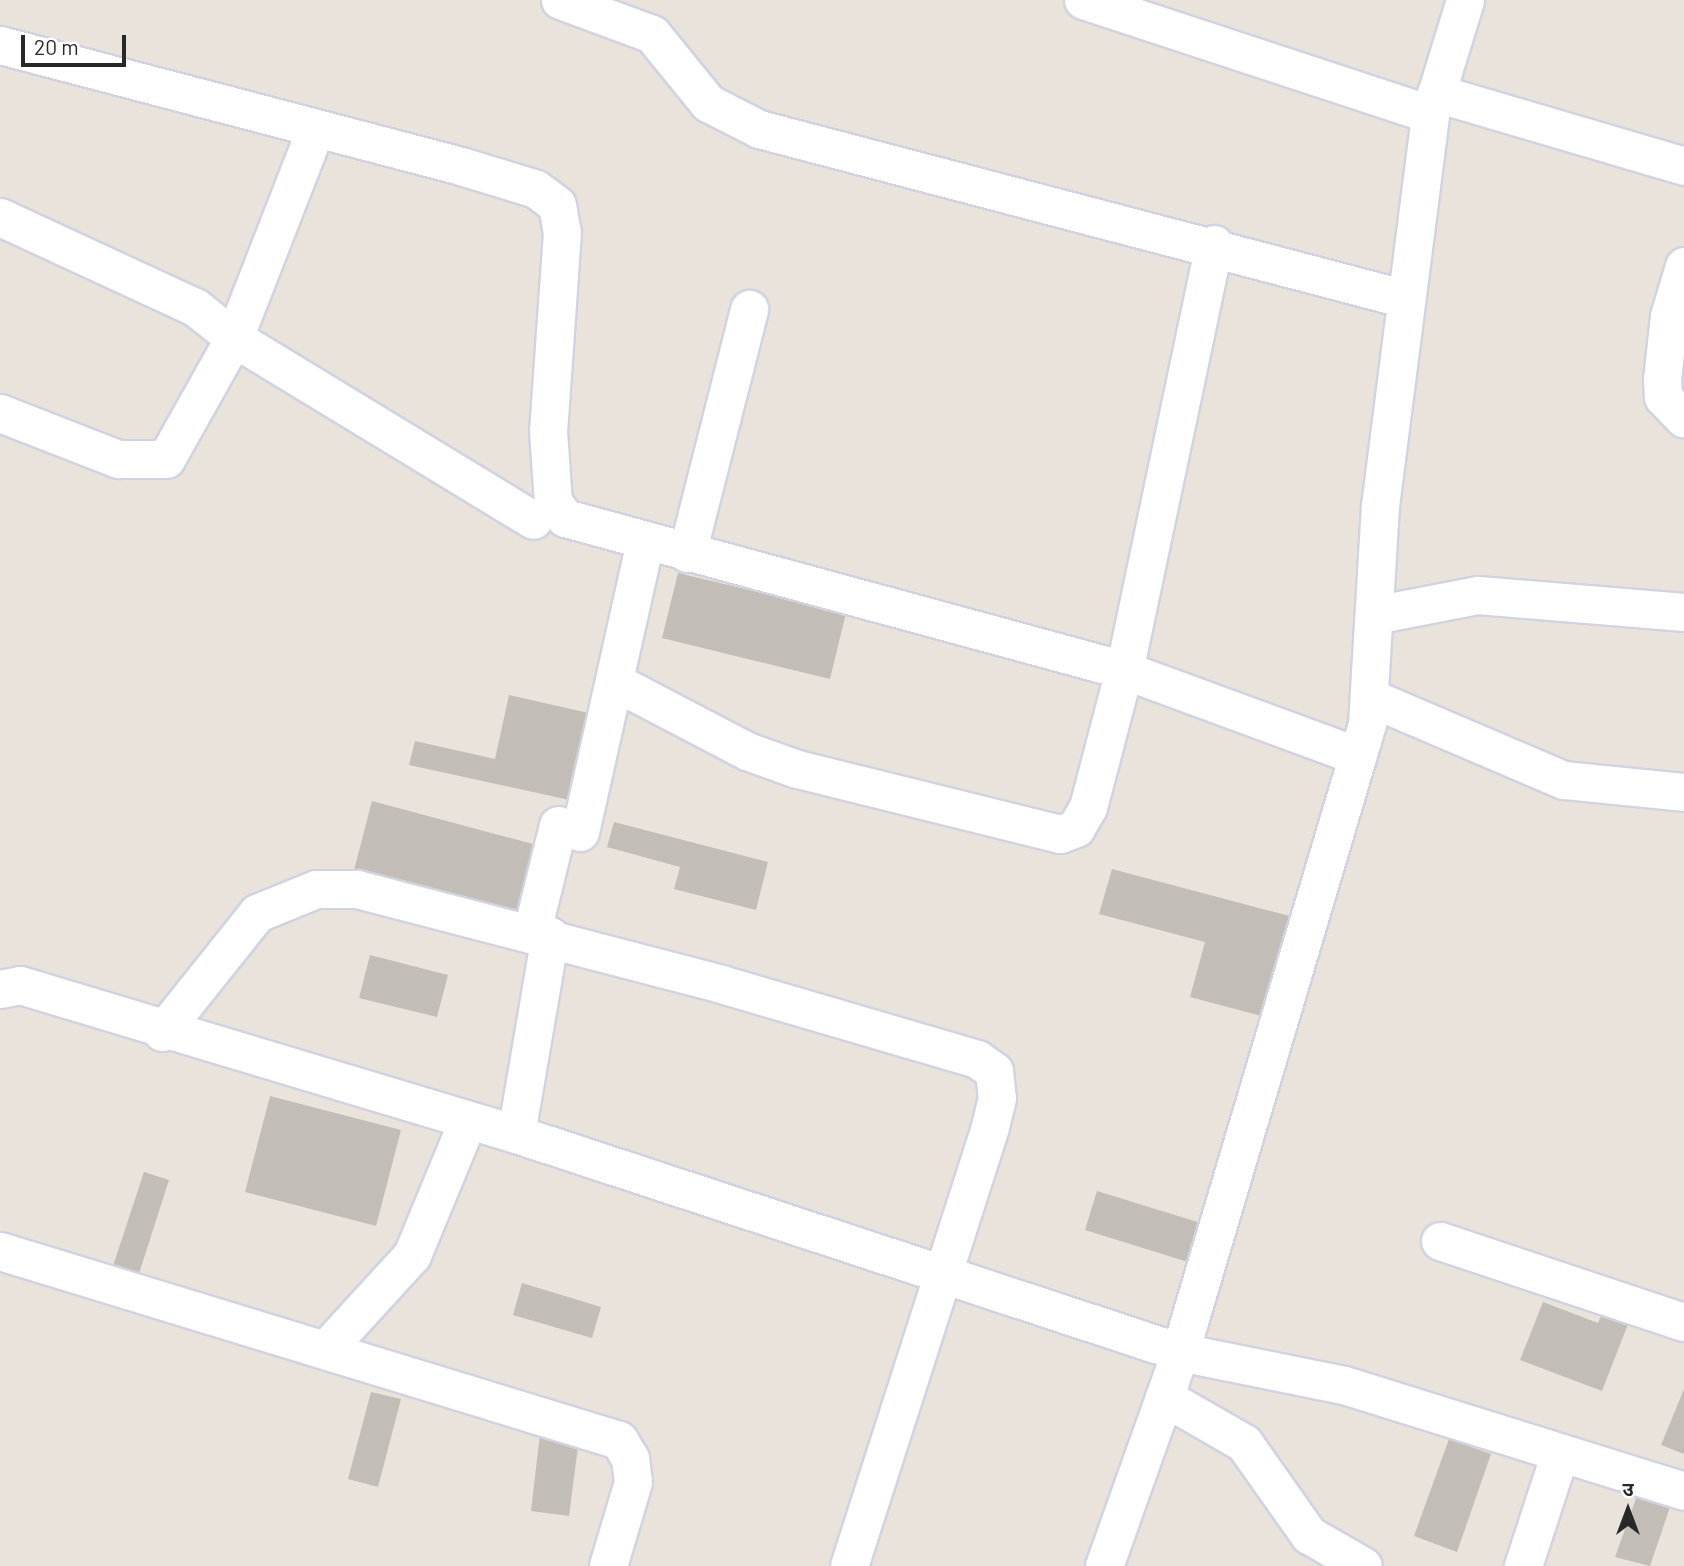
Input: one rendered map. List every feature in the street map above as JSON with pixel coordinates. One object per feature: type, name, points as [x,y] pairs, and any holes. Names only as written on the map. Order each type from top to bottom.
[{"type":"street","points":[[560,0],[652,34],[708,103],[758,129],[1214,244],[1406,299]]},
{"type":"street","points":[[1083,0],[1433,104],[1684,166]]},
{"type":"street","points":[[1104,1566],[1180,1352],[1358,756],[1369,697],[1374,615],[1406,299],[1433,104],[1465,0]]},
{"type":"street","points":[[0,45],[536,188],[557,205],[562,232],[548,431],[553,502],[565,518],[1124,670],[1358,756]]},
{"type":"street","points":[[0,413],[118,458],[166,458],[234,338],[316,128]]},
{"type":"street","points":[[0,217],[157,286],[234,338],[533,520]]},
{"type":"street","points":[[615,682],[747,751],[797,769],[1060,834],[1076,828],[1088,807],[1124,670],[1214,244]]},
{"type":"street","points":[[1684,266],[1669,316],[1662,379],[1663,397],[1684,419]]},
{"type":"street","points":[[687,553],[749,309]]},
{"type":"street","points":[[550,936],[533,926],[569,828],[615,682],[645,541]]},
{"type":"street","points":[[1374,615],[1478,595],[1684,612]]},
{"type":"street","points":[[1369,697],[1564,780],[1684,792]]},
{"type":"street","points":[[162,1032],[236,931],[282,899],[316,889],[357,889],[550,936],[976,1059],[993,1071],[997,1098],[849,1566]]},
{"type":"street","points":[[516,1134],[550,936]]},
{"type":"street","points":[[0,989],[20,985],[162,1032],[516,1134],[1180,1352],[1344,1385],[1684,1492]]},
{"type":"street","points":[[326,1349],[412,1255],[468,1120]]},
{"type":"street","points":[[1440,1241],[1684,1322]]},
{"type":"street","points":[[0,1251],[619,1440],[631,1458],[633,1482],[608,1566]]},
{"type":"street","points":[[1164,1397],[1244,1443],[1310,1535],[1363,1566]]},
{"type":"street","points":[[1523,1566],[1560,1453]]},
{"type":"building","points":[[678,573],[846,613],[830,679],[662,638]]},
{"type":"building","points":[[509,695],[602,716],[583,803],[409,765],[415,741],[495,759]]},
{"type":"building","points":[[372,801],[544,847],[525,916],[354,870]]},
{"type":"building","points":[[614,822],[768,862],[756,910],[674,889],[680,867],[607,847]]},
{"type":"building","points":[[1112,869],[1297,918],[1269,1018],[1190,997],[1205,942],[1099,914]]},
{"type":"building","points":[[370,955],[448,975],[437,1017],[359,998]]},
{"type":"building","points":[[270,1096],[401,1130],[376,1226],[245,1192]]},
{"type":"building","points":[[144,1172],[169,1180],[136,1283],[110,1275]]},
{"type":"building","points":[[1097,1191],[1204,1224],[1191,1263],[1085,1230]]},
{"type":"building","points":[[522,1283],[601,1307],[592,1338],[513,1315]]},
{"type":"building","points":[[1543,1302],[1598,1323],[1604,1309],[1630,1319],[1602,1391],[1520,1360]]},
{"type":"building","points":[[1684,1389],[1684,1454],[1661,1445]]},
{"type":"building","points":[[371,1392],[401,1399],[378,1487],[348,1479]]},
{"type":"building","points":[[540,1434],[579,1439],[569,1516],[531,1511]]},
{"type":"building","points":[[1449,1439],[1491,1454],[1457,1552],[1414,1536]]},
{"type":"building","points":[[1638,1493],[1671,1504],[1650,1566],[1615,1557]]}]
